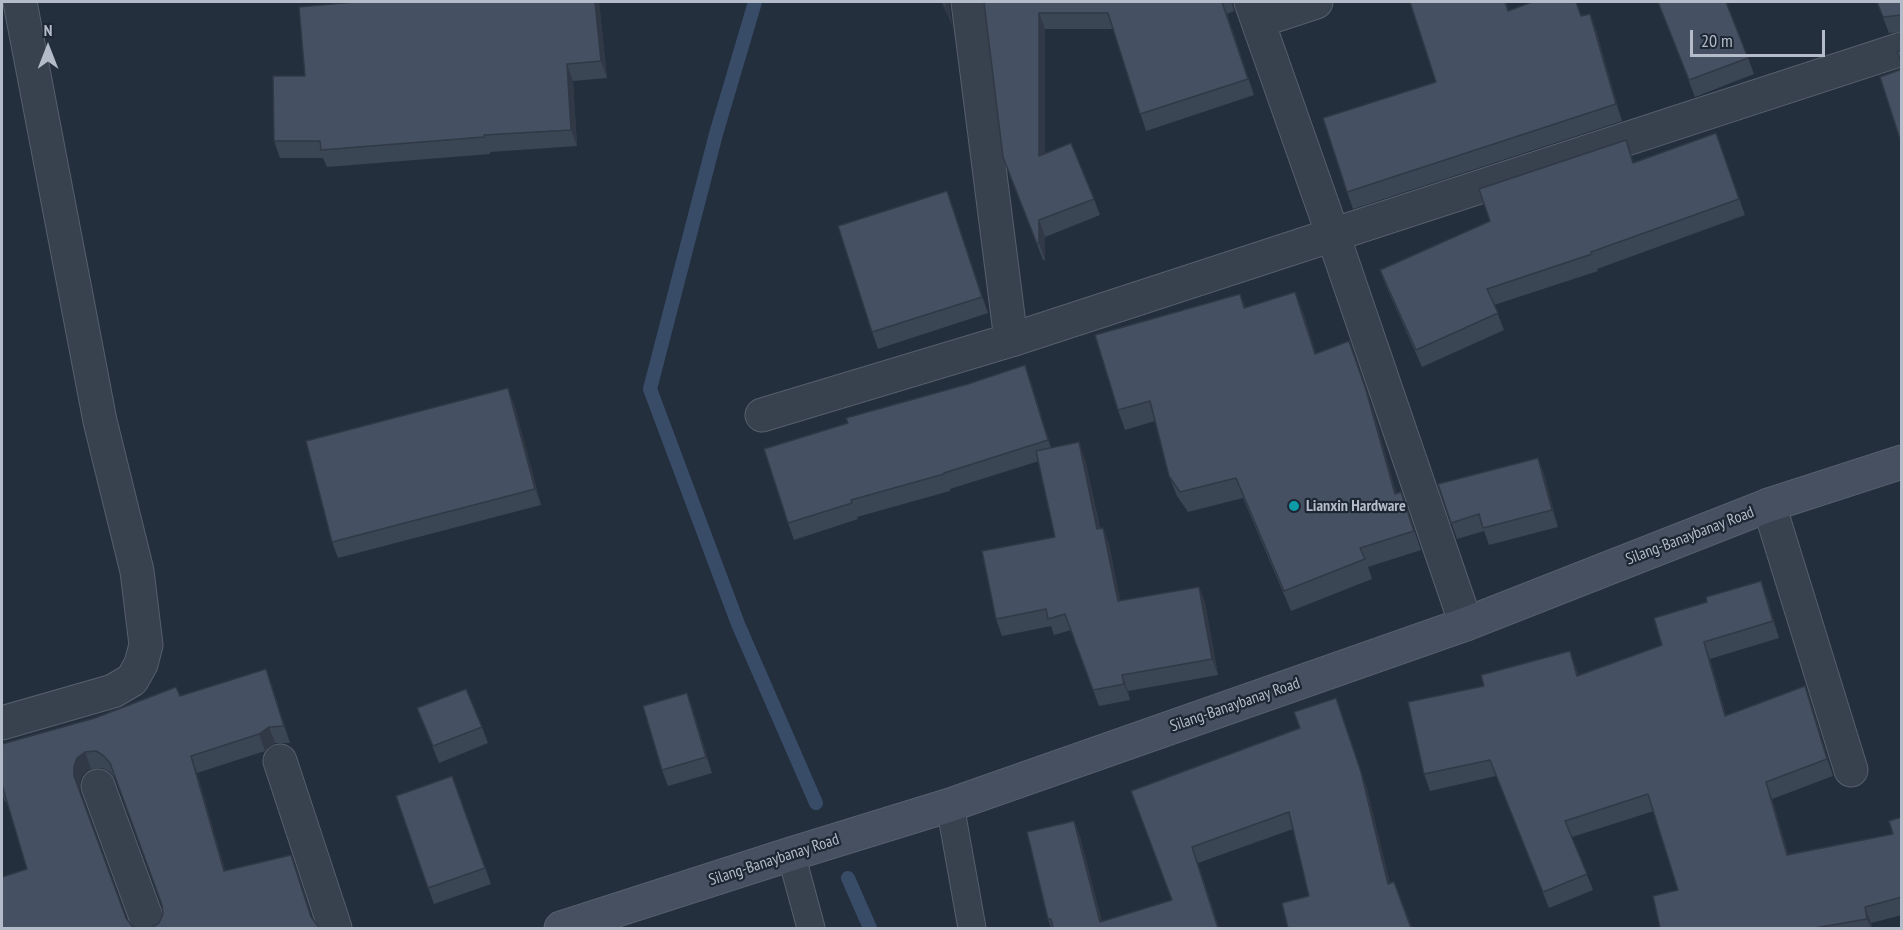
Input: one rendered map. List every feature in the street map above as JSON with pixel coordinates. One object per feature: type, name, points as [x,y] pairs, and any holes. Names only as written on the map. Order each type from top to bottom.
[{"type":"main road","name":"Silang-Banaybanay Road","points":[[561,928],[950,805],[1466,624],[1769,505],[1902,462]]},
{"type":"street","points":[[2,723],[113,691],[132,680],[141,664],[146,645],[137,571],[100,421],[20,2]]},
{"type":"street","points":[[968,2],[1011,340]]},
{"type":"street","points":[[1316,2],[1254,11],[1466,624]]},
{"type":"street","points":[[762,415],[1011,340],[1902,50]]},
{"type":"street","points":[[1769,505],[1851,770]]},
{"type":"street","points":[[280,761],[334,928]]},
{"type":"street","points":[[98,786],[150,928]]},
{"type":"lane","points":[[950,805],[972,928]]},
{"type":"lane","points":[[791,854],[811,928]]},
{"type":"building","points":[[355,2],[595,2],[601,61],[567,64],[571,130],[484,135],[484,137],[321,150],[320,141],[274,141],[273,76],[305,76],[299,7]]},
{"type":"building","points":[[984,2],[1222,2],[1248,79],[1140,114],[1108,13],[1039,13],[1039,156],[1071,143],[1094,199],[1039,220],[1039,243],[1037,244],[1003,157]]},
{"type":"building","points":[[1410,2],[1505,2],[1508,11],[1532,2],[1576,2],[1581,16],[1590,14],[1616,104],[1347,192],[1323,118],[1436,82]]},
{"type":"building","points":[[1658,2],[1726,2],[1748,58],[1689,80]]},
{"type":"building","points":[[1877,2],[1902,2],[1902,15],[1883,17]]},
{"type":"building","points":[[1902,50],[1902,63],[1897,52]]},
{"type":"building","points":[[1902,69],[1902,138],[1900,139],[1880,77]]},
{"type":"building","points":[[1716,133],[1739,199],[1591,252],[1592,254],[1487,289],[1498,313],[1416,350],[1380,270],[1490,221],[1479,189],[1626,140],[1633,163]]},
{"type":"building","points":[[947,191],[982,297],[872,332],[838,226]]},
{"type":"building","points":[[1295,292],[1315,354],[1349,341],[1366,390],[1395,494],[1401,492],[1414,531],[1360,548],[1365,559],[1284,591],[1236,478],[1180,492],[1169,476],[1150,401],[1118,410],[1095,335],[1240,294],[1244,308]]},
{"type":"building","points":[[1025,365],[1048,440],[944,474],[851,500],[852,503],[788,523],[764,449],[848,423],[846,418],[968,384]]},
{"type":"building","points":[[508,388],[535,489],[332,542],[306,441]]},
{"type":"building","points":[[1079,442],[1097,529],[1103,528],[1118,601],[1199,587],[1212,659],[1122,675],[1124,684],[1093,690],[1065,614],[1048,619],[1046,609],[996,619],[982,551],[1055,537],[1036,451]]},
{"type":"building","points":[[1538,458],[1552,510],[1483,528],[1479,514],[1451,523],[1438,484]]},
{"type":"building","points":[[1761,581],[1773,621],[1704,642],[1725,716],[1805,686],[1827,759],[1766,782],[1787,855],[1893,834],[1889,821],[1902,817],[1902,897],[1865,907],[1867,919],[1815,928],[1660,928],[1653,896],[1678,890],[1648,794],[1565,821],[1587,874],[1543,892],[1490,760],[1424,774],[1408,702],[1484,686],[1481,675],[1570,651],[1577,676],[1662,645],[1654,618],[1707,602],[1706,597]]},
{"type":"building","points":[[266,669],[284,726],[269,727],[259,734],[191,756],[224,871],[291,855],[311,917],[319,928],[151,928],[159,923],[163,914],[162,905],[110,763],[96,751],[85,752],[77,758],[74,776],[126,918],[132,926],[138,928],[2,928],[2,877],[27,869],[2,785],[2,744],[95,718],[176,687],[180,696]]},
{"type":"building","points":[[466,689],[482,727],[433,746],[417,708]]},
{"type":"building","points":[[687,693],[706,757],[662,770],[643,706]]},
{"type":"building","points":[[1336,698],[1361,772],[1388,884],[1394,882],[1411,928],[1288,928],[1282,903],[1309,896],[1289,812],[1192,847],[1218,928],[1053,928],[1051,919],[1048,919],[1027,832],[1074,821],[1100,922],[1172,900],[1131,791],[1300,728],[1294,712]]},
{"type":"building","points":[[452,776],[485,868],[428,888],[396,796]]},
{"type":"waterway","points":[[755,2],[716,134],[650,389],[738,624],[816,803]]},
{"type":"waterway","points":[[848,878],[870,928]]},
{"type":"place","name":"Lianxin Hardware","points":[[1294,506]]}]
